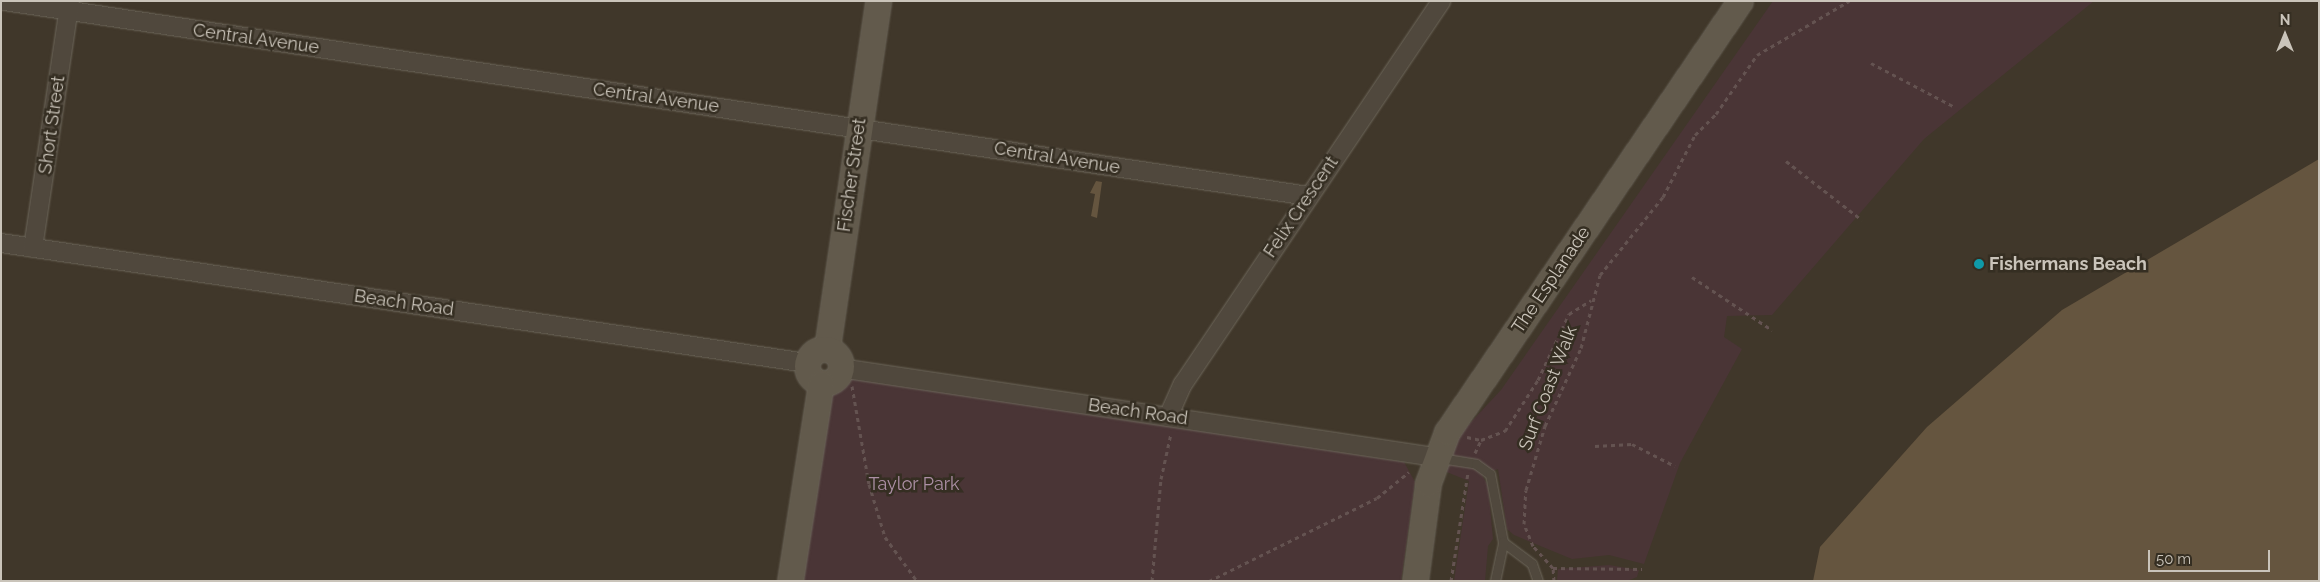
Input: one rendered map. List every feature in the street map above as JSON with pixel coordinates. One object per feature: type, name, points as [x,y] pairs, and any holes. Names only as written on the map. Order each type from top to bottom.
[{"type":"street","name":"Central Avenue","points":[[4,1],[69,6],[1308,196]]},
{"type":"street","name":"Fischer Street","points":[[841,362],[859,128],[878,1]]},
{"type":"street","name":"Felix Crescent","points":[[1171,417],[1183,384],[1441,1]]},
{"type":"street","name":"The Esplanade","points":[[1415,581],[1435,457],[1454,421],[1740,1]]},
{"type":"street","name":"Short Street","points":[[34,248],[69,6]]},
{"type":"street","name":"Beach Road","points":[[1,243],[814,373]]},
{"type":"street","points":[[790,581],[814,373],[813,352],[841,362],[834,380],[814,373]]},
{"type":"street","name":"Beach Road","points":[[841,362],[1171,417],[1435,457]]},
{"type":"lane","points":[[1435,457],[1471,463],[1484,469],[1494,482],[1503,542],[1495,581]]},
{"type":"lane","points":[[1503,542],[1532,564],[1538,581]]},
{"type":"path","name":"Surf Coast Walk","points":[[1553,568],[1533,546],[1524,524],[1526,490],[1545,426],[1580,348],[1600,275],[1618,247],[1663,197],[1695,135],[1716,114],[1741,73],[1757,55],[1849,1]]},
{"type":"path","points":[[1871,63],[1953,106]]},
{"type":"path","points":[[1786,161],[1862,220]]},
{"type":"path","points":[[1692,277],[1772,330]]},
{"type":"path","points":[[1451,581],[1471,463],[1481,440],[1505,431],[1570,314],[1592,300]]},
{"type":"path","points":[[841,362],[854,407],[879,520],[885,537],[917,581]]},
{"type":"path","points":[[1152,581],[1161,479],[1171,417]]},
{"type":"path","points":[[1595,446],[1632,444],[1675,466]]},
{"type":"path","points":[[1209,581],[1377,498],[1409,472]]},
{"type":"path","points":[[1554,581],[1553,568],[1642,569]]},
{"type":"green space","points":[[1773,1],[2094,1],[1924,139],[1772,315],[1727,316],[1724,337],[1742,349],[1680,463],[1644,564],[1609,555],[1572,559],[1514,535],[1507,529],[1498,469],[1482,475],[1488,486],[1493,539],[1488,546],[1485,581],[1454,581],[1469,481],[1444,471],[1458,436],[1501,390]]},
{"type":"green space","name":"Taylor Park","points":[[850,377],[1404,462],[1415,482],[1401,581],[801,581],[831,388]]},
{"type":"green space","points":[[1609,565],[1639,570],[1637,577],[1627,581],[1557,581],[1558,569]]},
{"type":"shaded area","points":[[2319,159],[2319,581],[1813,581],[1820,547],[1927,427],[2062,310]]},
{"type":"shaded area","points":[[1096,181],[1102,182],[1097,218],[1091,216],[1095,194],[1090,193]]},
{"type":"place","name":"Fishermans Beach","points":[[1979,264]]}]
